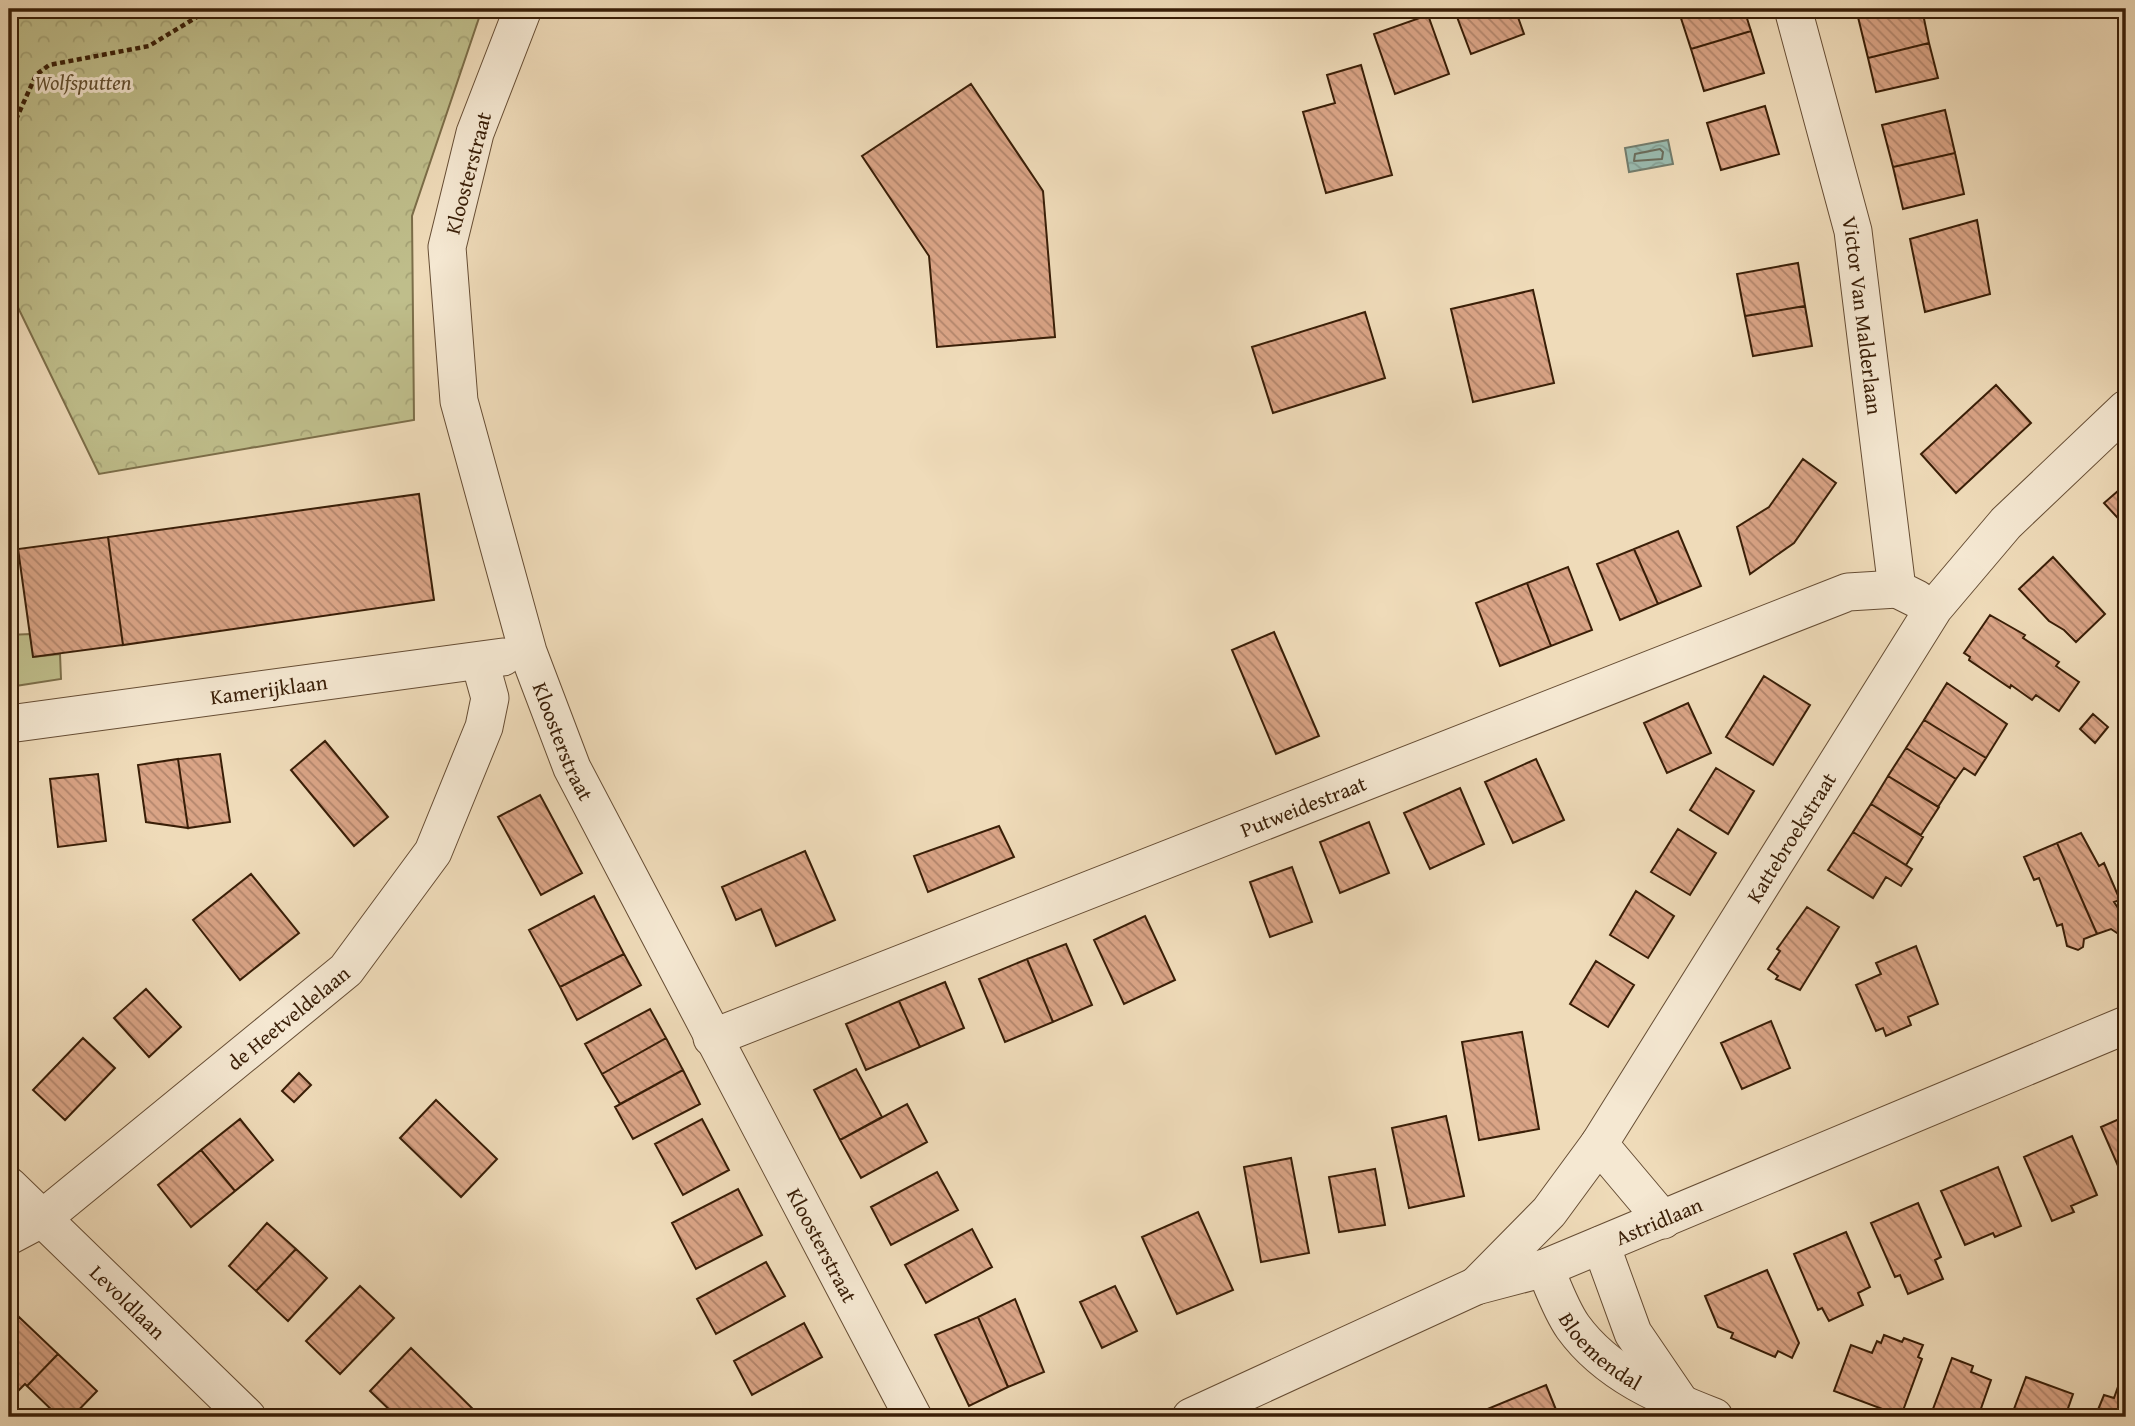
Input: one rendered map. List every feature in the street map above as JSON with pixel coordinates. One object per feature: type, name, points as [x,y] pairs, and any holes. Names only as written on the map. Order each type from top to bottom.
[{"type":"street","name":"Kloosterstraat","points":[[523,9],[475,133],[447,247],[459,401],[528,652],[572,768],[913,1417]]},
{"type":"street","name":"Victor Van Malderlaan","points":[[1793,9],[1853,231],[1897,589]]},
{"type":"street","name":"Kattebroekstraat","points":[[1476,1286],[1549,1212],[1599,1144],[1934,608],[2006,523],[2126,409]]},
{"type":"street","points":[[1897,589],[1934,608]]},
{"type":"street","name":"Putweidestraat","points":[[712,1038],[1849,592],[1897,589]]},
{"type":"street","name":"Kamerijklaan","points":[[9,724],[480,662],[528,652]]},
{"type":"street","name":"de Heetveldelaan","points":[[9,1236],[43,1218],[346,970],[433,852],[484,727],[490,698],[480,662]]},
{"type":"street","name":"Astridlaan","points":[[1191,1417],[1476,1286],[1545,1268],[2126,1025]]},
{"type":"street","points":[[1599,1144],[1663,1220]]},
{"type":"street","name":"Levoldlaan","points":[[9,1186],[247,1417]]},
{"type":"street","name":"Bloemendal","points":[[1601,1244],[1633,1333],[1698,1411]]},
{"type":"street","name":"Bloemendal","points":[[1545,1268],[1572,1326],[1613,1370],[1698,1411]]},
{"type":"path","points":[[9,135],[36,75],[49,65],[149,47],[210,9]]},
{"type":"green space","name":"Wolfsputten","points":[[9,9],[482,9],[412,216],[414,420],[99,474],[9,289]]},
{"type":"green space","points":[[30,634],[34,657],[60,654],[61,679],[9,687],[9,635]]},
{"type":"water","points":[[1668,140],[1673,164],[1629,172],[1625,148]]},
{"type":"building","points":[[1454,9],[1515,9],[1524,34],[1471,54]]},
{"type":"building","points":[[1678,9],[1744,9],[1751,31],[1691,49]]},
{"type":"building","points":[[1875,9],[1922,9],[1929,43],[1868,58],[1857,13]]},
{"type":"building","points":[[1428,15],[1449,74],[1395,94],[1374,34]]},
{"type":"building","points":[[1751,31],[1764,73],[1704,91],[1691,49]]},
{"type":"building","points":[[1929,43],[1938,78],[1876,92],[1868,58]]},
{"type":"building","points":[[1361,65],[1392,175],[1326,193],[1303,112],[1335,103],[1327,75]]},
{"type":"building","points":[[971,84],[1043,191],[1055,337],[937,347],[929,256],[862,156]]},
{"type":"building","points":[[1765,106],[1779,154],[1721,170],[1707,123]]},
{"type":"building","points":[[1945,110],[1955,153],[1893,167],[1882,125]]},
{"type":"building","points":[[1955,153],[1964,194],[1903,209],[1893,167]]},
{"type":"building","points":[[1977,220],[1990,294],[1925,312],[1910,239]]},
{"type":"building","points":[[1798,263],[1805,306],[1745,316],[1737,274]]},
{"type":"building","points":[[1533,290],[1554,383],[1473,402],[1451,309]]},
{"type":"building","points":[[1805,306],[1812,346],[1753,356],[1745,316]]},
{"type":"building","points":[[1365,312],[1385,378],[1273,413],[1252,347]]},
{"type":"building","points":[[1996,385],[2031,423],[1956,493],[1921,454]]},
{"type":"building","points":[[1803,459],[1836,483],[1794,543],[1750,574],[1737,527],[1769,507]]},
{"type":"building","points":[[2126,484],[2126,527],[2104,503]]},
{"type":"building","points":[[419,494],[434,600],[123,645],[108,537]]},
{"type":"building","points":[[1678,531],[1701,586],[1658,604],[1634,549]]},
{"type":"building","points":[[108,537],[123,645],[33,657],[18,549]]},
{"type":"building","points":[[1634,549],[1658,604],[1620,620],[1597,564]]},
{"type":"building","points":[[2053,557],[2105,614],[2076,642],[2064,630],[2049,621],[2019,589]]},
{"type":"building","points":[[1568,567],[1592,630],[1551,646],[1527,583]]},
{"type":"building","points":[[1527,583],[1551,646],[1500,666],[1476,603]]},
{"type":"building","points":[[1990,615],[2025,635],[2023,638],[2059,662],[2056,666],[2079,682],[2059,711],[2036,695],[2032,700],[2011,685],[2010,688],[1969,660],[1970,657],[1964,653]]},
{"type":"building","points":[[1274,632],[1319,736],[1276,754],[1232,650]]},
{"type":"building","points":[[1764,676],[1810,705],[1773,765],[1726,737]]},
{"type":"building","points":[[1947,683],[2007,724],[1986,758],[1924,720]]},
{"type":"building","points":[[1688,703],[1711,753],[1667,773],[1644,723]]},
{"type":"building","points":[[2093,714],[2108,727],[2095,743],[2080,729]]},
{"type":"building","points":[[1924,720],[1986,758],[1975,775],[1964,768],[1956,779],[1906,748]]},
{"type":"building","points":[[325,741],[388,817],[354,846],[291,770]]},
{"type":"building","points":[[1906,748],[1956,779],[1938,807],[1888,776]]},
{"type":"building","points":[[220,754],[230,822],[188,828],[178,759]]},
{"type":"building","points":[[178,759],[188,828],[146,822],[138,765]]},
{"type":"building","points":[[1536,759],[1564,820],[1513,843],[1485,782]]},
{"type":"building","points":[[1716,768],[1754,791],[1728,834],[1690,810]]},
{"type":"building","points":[[98,774],[106,841],[58,847],[50,779]]},
{"type":"building","points":[[1888,776],[1939,807],[1921,835],[1871,804]]},
{"type":"building","points":[[1460,788],[1484,844],[1430,869],[1404,813]]},
{"type":"building","points":[[540,795],[582,873],[541,895],[498,817]]},
{"type":"building","points":[[1871,804],[1923,837],[1906,865],[1853,832]]},
{"type":"building","points":[[1369,822],[1389,873],[1340,893],[1320,842]]},
{"type":"building","points":[[999,826],[1014,857],[928,892],[914,856]]},
{"type":"building","points":[[1678,829],[1716,853],[1690,895],[1651,872]]},
{"type":"building","points":[[1853,832],[1912,869],[1901,886],[1886,877],[1873,898],[1828,870]]},
{"type":"building","points":[[2081,833],[2099,866],[2104,863],[2120,900],[2114,902],[2126,920],[2123,931],[2117,933],[2111,929],[2097,934],[2057,843]]},
{"type":"building","points":[[2057,843],[2097,934],[2084,939],[2083,947],[2078,950],[2067,946],[2062,924],[2057,926],[2039,878],[2034,880],[2024,857]]},
{"type":"building","points":[[805,851],[835,920],[776,946],[761,909],[736,920],[722,887]]},
{"type":"building","points":[[1292,867],[1312,922],[1270,937],[1250,882]]},
{"type":"building","points":[[251,874],[299,933],[240,980],[193,920]]},
{"type":"building","points":[[1636,891],[1674,916],[1648,958],[1610,935]]},
{"type":"building","points":[[594,896],[624,954],[560,987],[529,930]]},
{"type":"building","points":[[1807,907],[1839,927],[1800,990],[1776,979],[1778,976],[1768,969],[1780,951],[1777,949]]},
{"type":"building","points":[[1145,916],[1175,980],[1124,1004],[1094,940]]},
{"type":"building","points":[[1066,944],[1092,1005],[1053,1022],[1027,959]]},
{"type":"building","points":[[1916,946],[1938,1004],[1908,1017],[1911,1025],[1886,1036],[1883,1028],[1876,1031],[1856,985],[1881,974],[1876,963]]},
{"type":"building","points":[[624,954],[641,985],[577,1020],[560,987]]},
{"type":"building","points":[[1027,959],[1053,1022],[1005,1042],[979,979]]},
{"type":"building","points":[[1596,961],[1634,985],[1608,1027],[1570,1004]]},
{"type":"building","points":[[945,982],[964,1028],[920,1047],[899,1001]]},
{"type":"building","points":[[146,989],[181,1027],[149,1057],[114,1018]]},
{"type":"building","points":[[899,1001],[920,1047],[866,1070],[846,1024]]},
{"type":"building","points":[[650,1009],[666,1038],[602,1074],[585,1044]]},
{"type":"building","points":[[1771,1021],[1790,1068],[1742,1089],[1721,1043]]},
{"type":"building","points":[[1522,1032],[1539,1129],[1479,1140],[1462,1042]]},
{"type":"building","points":[[83,1038],[115,1068],[65,1120],[33,1090]]},
{"type":"building","points":[[666,1038],[683,1070],[620,1104],[602,1074]]},
{"type":"building","points":[[856,1069],[882,1117],[840,1140],[814,1090]]},
{"type":"building","points":[[683,1070],[700,1104],[633,1139],[615,1107]]},
{"type":"building","points":[[299,1073],[311,1085],[294,1102],[282,1091]]},
{"type":"building","points":[[436,1100],[497,1159],[461,1197],[400,1138]]},
{"type":"building","points":[[907,1104],[927,1142],[861,1178],[840,1140]]},
{"type":"building","points":[[1446,1116],[1464,1196],[1409,1208],[1392,1128]]},
{"type":"building","points":[[2126,1116],[2126,1177],[2122,1175],[2101,1127]]},
{"type":"building","points":[[240,1119],[273,1160],[235,1191],[201,1150]]},
{"type":"building","points":[[702,1119],[729,1170],[683,1195],[655,1144]]},
{"type":"building","points":[[2072,1136],[2097,1195],[2071,1206],[2074,1212],[2052,1221],[2024,1157]]},
{"type":"building","points":[[201,1150],[235,1191],[191,1227],[158,1185]]},
{"type":"building","points":[[1291,1158],[1309,1253],[1261,1262],[1244,1167]]},
{"type":"building","points":[[1998,1167],[2021,1226],[1995,1237],[1993,1233],[1965,1245],[1941,1191]]},
{"type":"building","points":[[1375,1169],[1385,1225],[1339,1232],[1329,1177]]},
{"type":"building","points":[[937,1172],[958,1210],[891,1245],[871,1207]]},
{"type":"building","points":[[738,1189],[762,1235],[696,1269],[672,1223]]},
{"type":"building","points":[[1918,1203],[1941,1257],[1935,1260],[1943,1279],[1908,1294],[1900,1275],[1895,1277],[1871,1223]]},
{"type":"building","points":[[1198,1212],[1233,1290],[1177,1314],[1142,1237]]},
{"type":"building","points":[[267,1223],[296,1249],[256,1291],[229,1266]]},
{"type":"building","points":[[972,1229],[992,1267],[926,1303],[905,1265]]},
{"type":"building","points":[[1846,1232],[1870,1287],[1858,1293],[1863,1305],[1829,1321],[1822,1308],[1818,1310],[1794,1254]]},
{"type":"building","points":[[296,1249],[327,1278],[288,1321],[256,1291]]},
{"type":"building","points":[[766,1262],[785,1296],[716,1334],[697,1299]]},
{"type":"building","points":[[1767,1270],[1799,1343],[1792,1358],[1778,1351],[1775,1357],[1731,1338],[1733,1333],[1718,1327],[1705,1296]]},
{"type":"building","points":[[360,1286],[394,1318],[340,1374],[306,1341]]},
{"type":"building","points":[[1115,1286],[1137,1331],[1102,1348],[1080,1302]]},
{"type":"building","points":[[1015,1299],[1044,1372],[1008,1387],[978,1317]]},
{"type":"building","points":[[19,1317],[58,1354],[27,1386],[25,1384],[17,1392],[9,1384],[9,1327]]},
{"type":"building","points":[[978,1317],[1008,1387],[969,1406],[935,1335]]},
{"type":"building","points":[[804,1323],[822,1357],[752,1395],[734,1361]]},
{"type":"building","points":[[1884,1335],[1902,1342],[1904,1338],[1923,1345],[1918,1357],[1922,1359],[1901,1416],[1834,1391],[1851,1345],[1872,1353],[1877,1341],[1881,1343]]},
{"type":"building","points":[[411,1348],[481,1417],[397,1417],[370,1391]]},
{"type":"building","points":[[58,1354],[97,1391],[72,1417],[59,1417],[27,1386]]},
{"type":"building","points":[[1952,1358],[1973,1366],[1971,1372],[1991,1380],[1978,1417],[1930,1417]]},
{"type":"building","points":[[2126,1364],[2126,1417],[2095,1417],[2104,1395],[2114,1398]]},
{"type":"building","points":[[2026,1377],[2073,1394],[2065,1417],[2011,1417]]},
{"type":"building","points":[[1546,1385],[1559,1417],[1488,1417],[1485,1410]]}]
